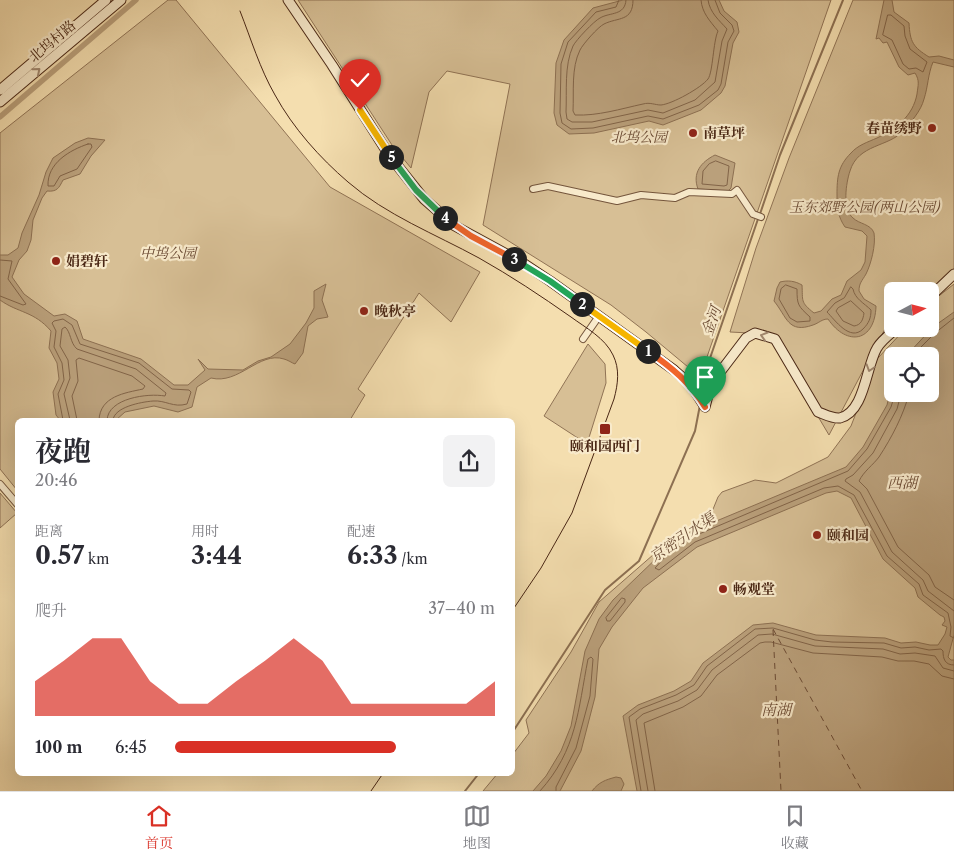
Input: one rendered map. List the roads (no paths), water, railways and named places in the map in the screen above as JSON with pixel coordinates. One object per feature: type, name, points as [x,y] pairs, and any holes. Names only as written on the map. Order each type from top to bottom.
[{"type":"street","name":"北坞村路","points":[[0,90],[106,0]]},
{"type":"street","name":"北坞村路","points":[[0,102],[120,0]]},
{"type":"street","points":[[288,0],[389,155],[424,199],[456,226],[523,263],[674,370],[691,386],[705,407],[707,382]]},
{"type":"street","points":[[533,189],[548,186],[617,201],[641,195],[675,198],[689,192],[732,194],[738,190],[753,214],[760,216]]},
{"type":"street","points":[[939,288],[954,274]]},
{"type":"street","points":[[583,339],[599,316]]},
{"type":"street","points":[[691,386],[707,382],[746,338],[755,333],[775,339],[818,412],[830,417],[840,418],[853,411],[861,395],[877,347],[886,338]]},
{"type":"street","points":[[0,484],[15,502]]},
{"type":"water","points":[[623,0],[719,0],[724,11],[737,22],[739,32],[733,43],[725,86],[721,93],[701,110],[663,125],[649,121],[594,133],[569,134],[557,125],[554,113],[556,63],[564,40],[593,8]]},
{"type":"water","points":[[884,0],[892,0],[894,12],[909,23],[910,35],[913,43],[919,50],[929,57],[939,56],[954,60],[954,67],[933,62],[923,103],[912,120],[897,136],[860,156],[854,162],[850,171],[846,189],[847,209],[853,218],[868,226],[874,233],[871,260],[860,284],[859,291],[864,299],[876,306],[871,327],[859,336],[851,337],[835,328],[828,319],[805,327],[793,326],[785,318],[774,301],[780,282],[791,281],[802,285],[803,301],[806,306],[814,313],[821,311],[832,299],[841,295],[847,281],[861,270],[865,262],[867,236],[862,231],[845,227],[838,212],[837,183],[839,172],[843,163],[854,150],[891,130],[903,121],[915,102],[918,86],[915,73],[908,75],[899,67],[887,42],[883,43],[879,38],[876,39]]},
{"type":"water","points":[[88,138],[105,140],[91,156],[80,174],[63,180],[57,189],[47,191],[42,198],[33,220],[31,240],[27,251],[19,260],[12,277],[24,294],[54,316],[65,314],[77,321],[83,339],[141,359],[174,385],[188,385],[205,370],[198,359],[208,369],[243,370],[258,361],[271,357],[290,344],[306,323],[314,308],[314,291],[326,284],[322,300],[328,317],[317,319],[308,326],[303,353],[295,364],[284,359],[275,358],[257,363],[231,377],[211,378],[197,387],[192,407],[178,412],[154,406],[125,412],[118,418],[58,418],[56,415],[53,392],[59,379],[57,363],[49,348],[51,331],[45,324],[32,316],[0,300],[0,255],[8,255],[18,248],[22,233],[53,158],[75,143]]},
{"type":"water","points":[[715,155],[735,163],[731,188],[728,191],[698,189],[696,178],[699,169]]},
{"type":"water","name":"南湖","points":[[954,312],[954,635],[948,657],[954,660],[954,791],[637,791],[623,716],[638,705],[674,691],[691,681],[703,663],[753,625],[773,623],[816,635],[885,638],[901,643],[916,642],[938,645],[947,627],[942,625],[945,621],[944,617],[918,597],[915,588],[883,559],[851,498],[837,491],[826,493],[697,547],[643,588],[612,627],[599,649],[595,697],[581,751],[560,791],[533,791],[546,776],[561,751],[571,726],[585,651],[599,619],[613,600],[663,552],[690,532],[846,467],[863,447],[888,402],[939,402],[939,347],[914,347],[923,338],[939,338],[939,323]]},
{"type":"water","points":[[616,777],[621,778],[624,784],[621,791],[592,791],[602,782]]},
{"type":"waterway","points":[[0,117],[136,0]]},
{"type":"waterway","name":"金河","points":[[760,214],[780,155],[843,0]]},
{"type":"waterway","name":"金河","points":[[705,378],[708,364],[758,219]]},
{"type":"waterway","name":"金河","points":[[702,395],[704,385]]},
{"type":"waterway","name":"金河","points":[[515,728],[605,590],[639,561],[695,431],[700,405]]},
{"type":"waterway","name":"金河","points":[[465,791],[477,776]]},
{"type":"tram line","points":[[240,11],[265,75],[282,107],[317,153],[338,173],[378,204],[479,258],[537,294],[595,334],[605,343],[613,355],[617,366],[617,388],[572,513],[541,568],[515,607]]},
{"type":"tram line","points":[[371,791],[381,776]]},
{"type":"place","name":"春苗绣野","points":[[932,128]]},
{"type":"place","name":"南草坪","points":[[693,133]]},
{"type":"place","name":"娟碧轩","points":[[56,261]]},
{"type":"place","name":"晚秋亭","points":[[364,311]]},
{"type":"place","name":"颐和园西门","points":[[605,429]]},
{"type":"place","name":"颐和园","points":[[817,535]]},
{"type":"place","name":"畅观堂","points":[[723,589]]},
{"type":"park label","name":"北坞公园","points":[[639,137]]},
{"type":"park label","name":"玉东郊野公园(两山公园)","points":[[865,207]]},
{"type":"park label","name":"中坞公园","points":[[168,253]]},
{"type":"water label","name":"西湖","points":[[902,482]]},
{"type":"water label","name":"京密引水渠","points":[[682,537]]}]
